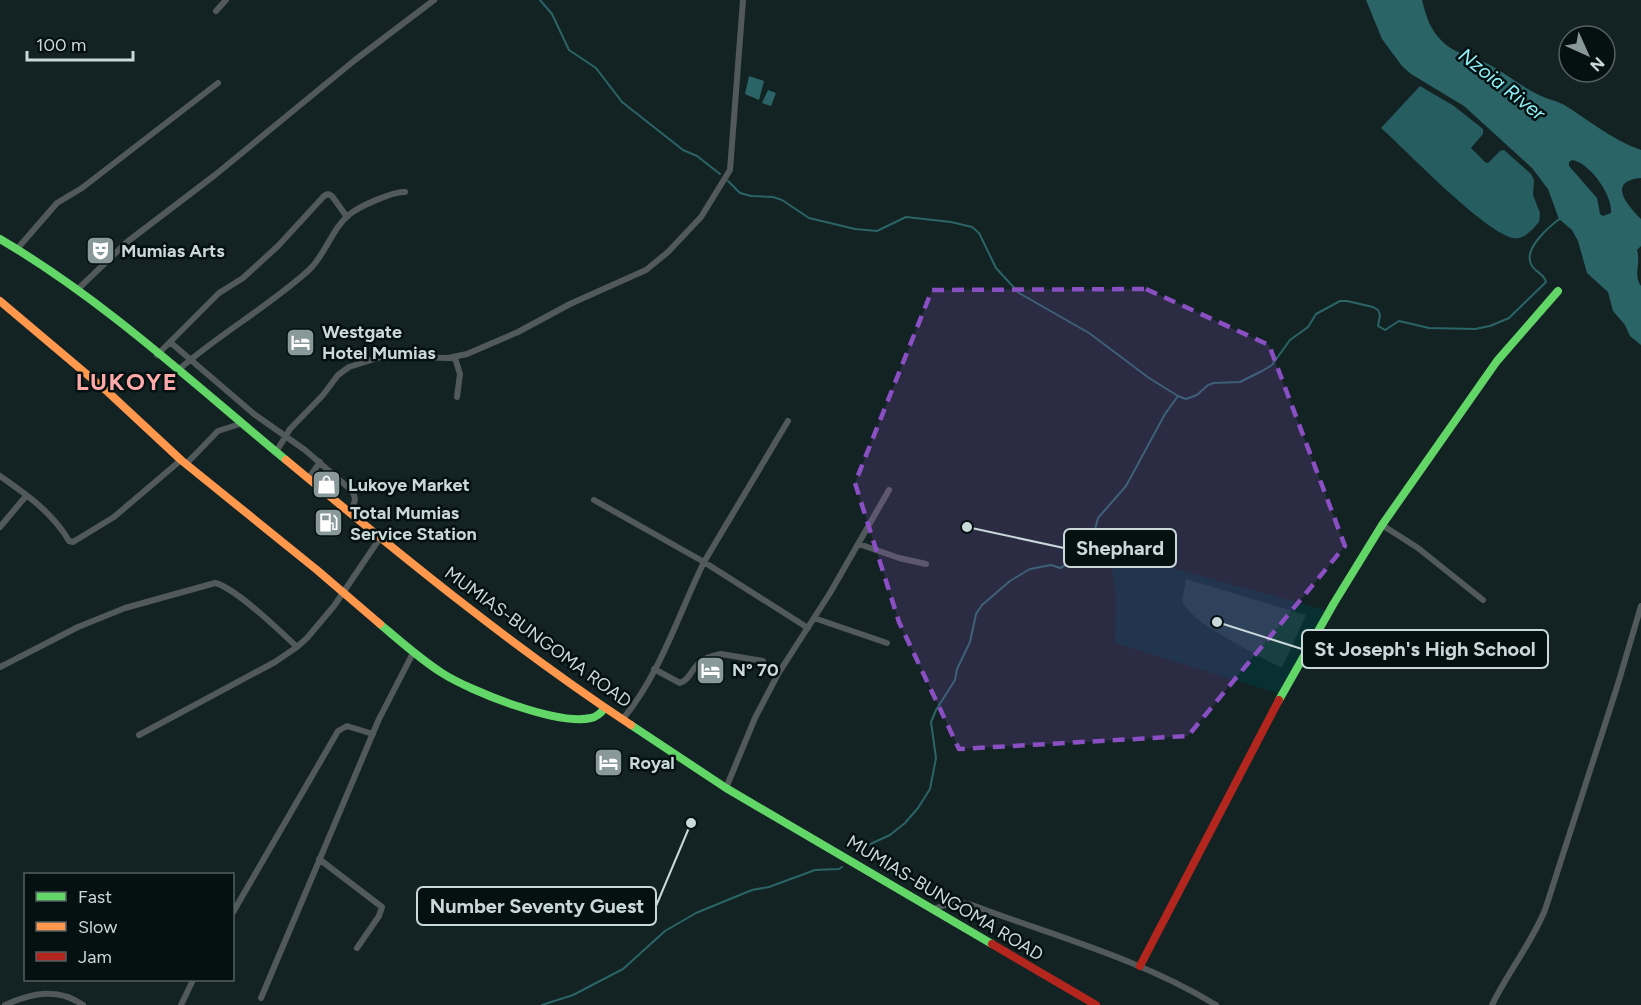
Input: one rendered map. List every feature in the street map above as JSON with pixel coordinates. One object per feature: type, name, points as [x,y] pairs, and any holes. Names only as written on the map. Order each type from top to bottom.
[{"type":"main road","name":"MUMIAS-BUNGOMA ROAD","points":[[0,238],[77,290],[349,513],[498,631],[622,720],[726,788],[1096,1005]]},
{"type":"main road","points":[[1140,966],[1250,752],[1334,603],[1382,525],[1497,361],[1558,291]]},
{"type":"main road","points":[[0,301],[109,393],[183,462],[317,570],[413,653],[443,674],[466,686],[543,714],[589,719],[598,716],[605,708]]},
{"type":"street","points":[[216,11],[226,0]]},
{"type":"street","points":[[77,290],[127,242],[215,175],[355,60],[434,0]]},
{"type":"street","points":[[275,453],[299,418],[323,395],[338,375],[349,367],[384,356],[455,358],[518,332],[570,304],[646,270],[668,252],[701,217],[730,170],[743,0]]},
{"type":"street","points":[[17,249],[55,205],[82,188],[218,83]]},
{"type":"street","points":[[177,371],[190,358],[276,297],[311,269],[347,217],[356,210],[394,193],[405,192]]},
{"type":"street","points":[[158,355],[219,293],[240,281],[278,246],[324,196],[328,194],[332,196],[347,217]]},
{"type":"street","points":[[170,342],[254,414],[320,462],[355,496],[356,502],[349,513]]},
{"type":"street","points":[[455,358],[460,374],[457,397]]},
{"type":"street","points":[[202,392],[214,380]]},
{"type":"street","points":[[225,411],[237,399]]},
{"type":"street","points":[[0,476],[52,517],[69,541],[76,542],[130,505],[218,431],[242,425],[254,414]]},
{"type":"street","points":[[622,720],[640,696],[704,562],[788,421]]},
{"type":"street","points":[[266,445],[276,430]]},
{"type":"street","points":[[308,479],[320,462]]},
{"type":"street","points":[[726,788],[759,709],[778,674],[859,544],[889,489]]},
{"type":"street","points":[[0,527],[26,495]]},
{"type":"street","points":[[594,500],[698,557],[808,628]]},
{"type":"street","points":[[1382,525],[1418,549],[1483,600]]},
{"type":"street","points":[[139,735],[274,662],[297,647],[320,623],[381,538]]},
{"type":"street","points":[[859,544],[899,558],[926,564]]},
{"type":"street","points":[[0,667],[78,627],[125,608],[215,584],[249,605],[297,647]]},
{"type":"street","points":[[1492,1005],[1508,976],[1532,941],[1545,910],[1614,698],[1641,606]]},
{"type":"street","points":[[814,618],[887,643]]},
{"type":"street","points":[[261,998],[373,734],[413,653]]},
{"type":"street","points":[[654,669],[680,684],[686,681],[700,662],[714,655],[721,654],[763,661]]},
{"type":"street","points":[[234,911],[340,729],[347,726],[373,734]]},
{"type":"street","points":[[319,859],[381,906],[379,916],[357,948]]},
{"type":"street","points":[[933,909],[955,902],[966,903],[1140,966],[1181,985],[1216,1005]]},
{"type":"street","points":[[181,1005],[193,981]]},
{"type":"street","points":[[5,1005],[27,996],[52,992],[64,995],[83,1005]]},
{"type":"highlighted area","points":[[1146,289],[1269,345],[1345,546],[1188,736],[959,749],[899,622],[855,483],[932,290]]},
{"type":"shaded area","points":[[1420,86],[1454,106],[1483,129],[1483,134],[1471,148],[1485,162],[1488,163],[1504,150],[1531,174],[1534,180],[1533,195],[1540,213],[1539,222],[1528,234],[1520,238],[1513,238],[1484,221],[1381,128]]},
{"type":"shaded area","points":[[1109,551],[1325,610],[1280,694],[1115,643],[1116,595]]},
{"type":"shaded area","points":[[1186,579],[1306,615],[1282,668],[1228,639],[1192,614],[1182,602]]},
{"type":"water","name":"Nzoia River","points":[[1366,0],[1422,0],[1433,29],[1450,47],[1486,63],[1541,96],[1563,104],[1612,136],[1641,150],[1641,178],[1631,180],[1622,188],[1625,200],[1641,219],[1641,246],[1637,250],[1638,278],[1641,286],[1641,345],[1630,336],[1625,325],[1613,311],[1608,292],[1587,273],[1578,241],[1572,230],[1559,219],[1548,189],[1532,168],[1464,106],[1411,74],[1402,66],[1382,39]],"holes":[[[1572,160],[1579,162],[1599,180],[1608,197],[1611,213],[1603,216],[1600,214],[1597,198],[1569,166]]]},
{"type":"water","points":[[749,76],[764,81],[759,100],[745,94]]},
{"type":"water","points":[[768,90],[776,93],[771,106],[762,103]]},
{"type":"waterway","points":[[540,0],[552,14],[569,50],[596,68],[622,102],[683,150],[697,156],[720,174]]},
{"type":"waterway","points":[[728,181],[740,193],[773,197],[782,200],[809,218],[855,229],[877,231],[906,217],[972,227],[979,233],[996,268],[1019,293],[1089,333],[1149,378],[1186,399],[1197,395],[1208,385],[1240,382],[1272,365],[1290,340],[1308,327],[1316,314],[1340,301],[1378,310],[1380,315],[1378,326],[1385,330],[1399,321],[1429,328],[1475,329],[1509,318],[1546,282],[1531,264],[1531,251],[1539,238],[1562,217]]},
{"type":"waterway","points":[[854,850],[890,835],[905,823],[930,789],[936,758],[931,722],[955,680],[957,669],[970,642],[976,614],[982,605],[1010,581],[1030,569],[1051,565],[1060,568],[1079,558],[1092,541],[1098,518],[1126,486],[1165,414],[1178,396]]},
{"type":"waterway","points":[[542,1005],[573,995],[623,969],[665,931],[696,913],[752,890],[769,887],[815,870],[842,867]]},
{"type":"traffic: fast","points":[[0,239],[76,289],[112,316],[286,460]]},
{"type":"traffic: fast","points":[[1279,700],[1334,603],[1382,525],[1497,361],[1558,291]]},
{"type":"traffic: fast","points":[[380,624],[442,673],[493,697],[537,712],[576,719],[595,717],[605,708]]},
{"type":"traffic: fast","points":[[631,725],[726,788],[992,944]]},
{"type":"traffic: slow","points":[[0,301],[109,393],[181,460],[380,624]]},
{"type":"traffic: slow","points":[[286,460],[412,564],[498,631],[631,725]]},
{"type":"traffic: jam","points":[[1140,966],[1279,700]]},
{"type":"traffic: jam","points":[[992,944],[1096,1005]]},
{"type":"place","name":"Mumias Arts","points":[[100,251]]},
{"type":"place","name":"Westgate Hotel Mumias","points":[[301,342]]},
{"type":"place","name":"Lukoye Market","points":[[327,485]]},
{"type":"place","name":"Total Mumias Service Station","points":[[329,523]]},
{"type":"place","name":"Shephard","points":[[967,527]]},
{"type":"place","name":"St Joseph's High School","points":[[1217,622]]},
{"type":"place","name":"N° 70","points":[[711,670]]},
{"type":"place","name":"Royal","points":[[608,763]]},
{"type":"place","name":"Number Seventy Guest","points":[[691,823]]},
{"type":"district","name":"LUKOYE","points":[[127,381]]}]
